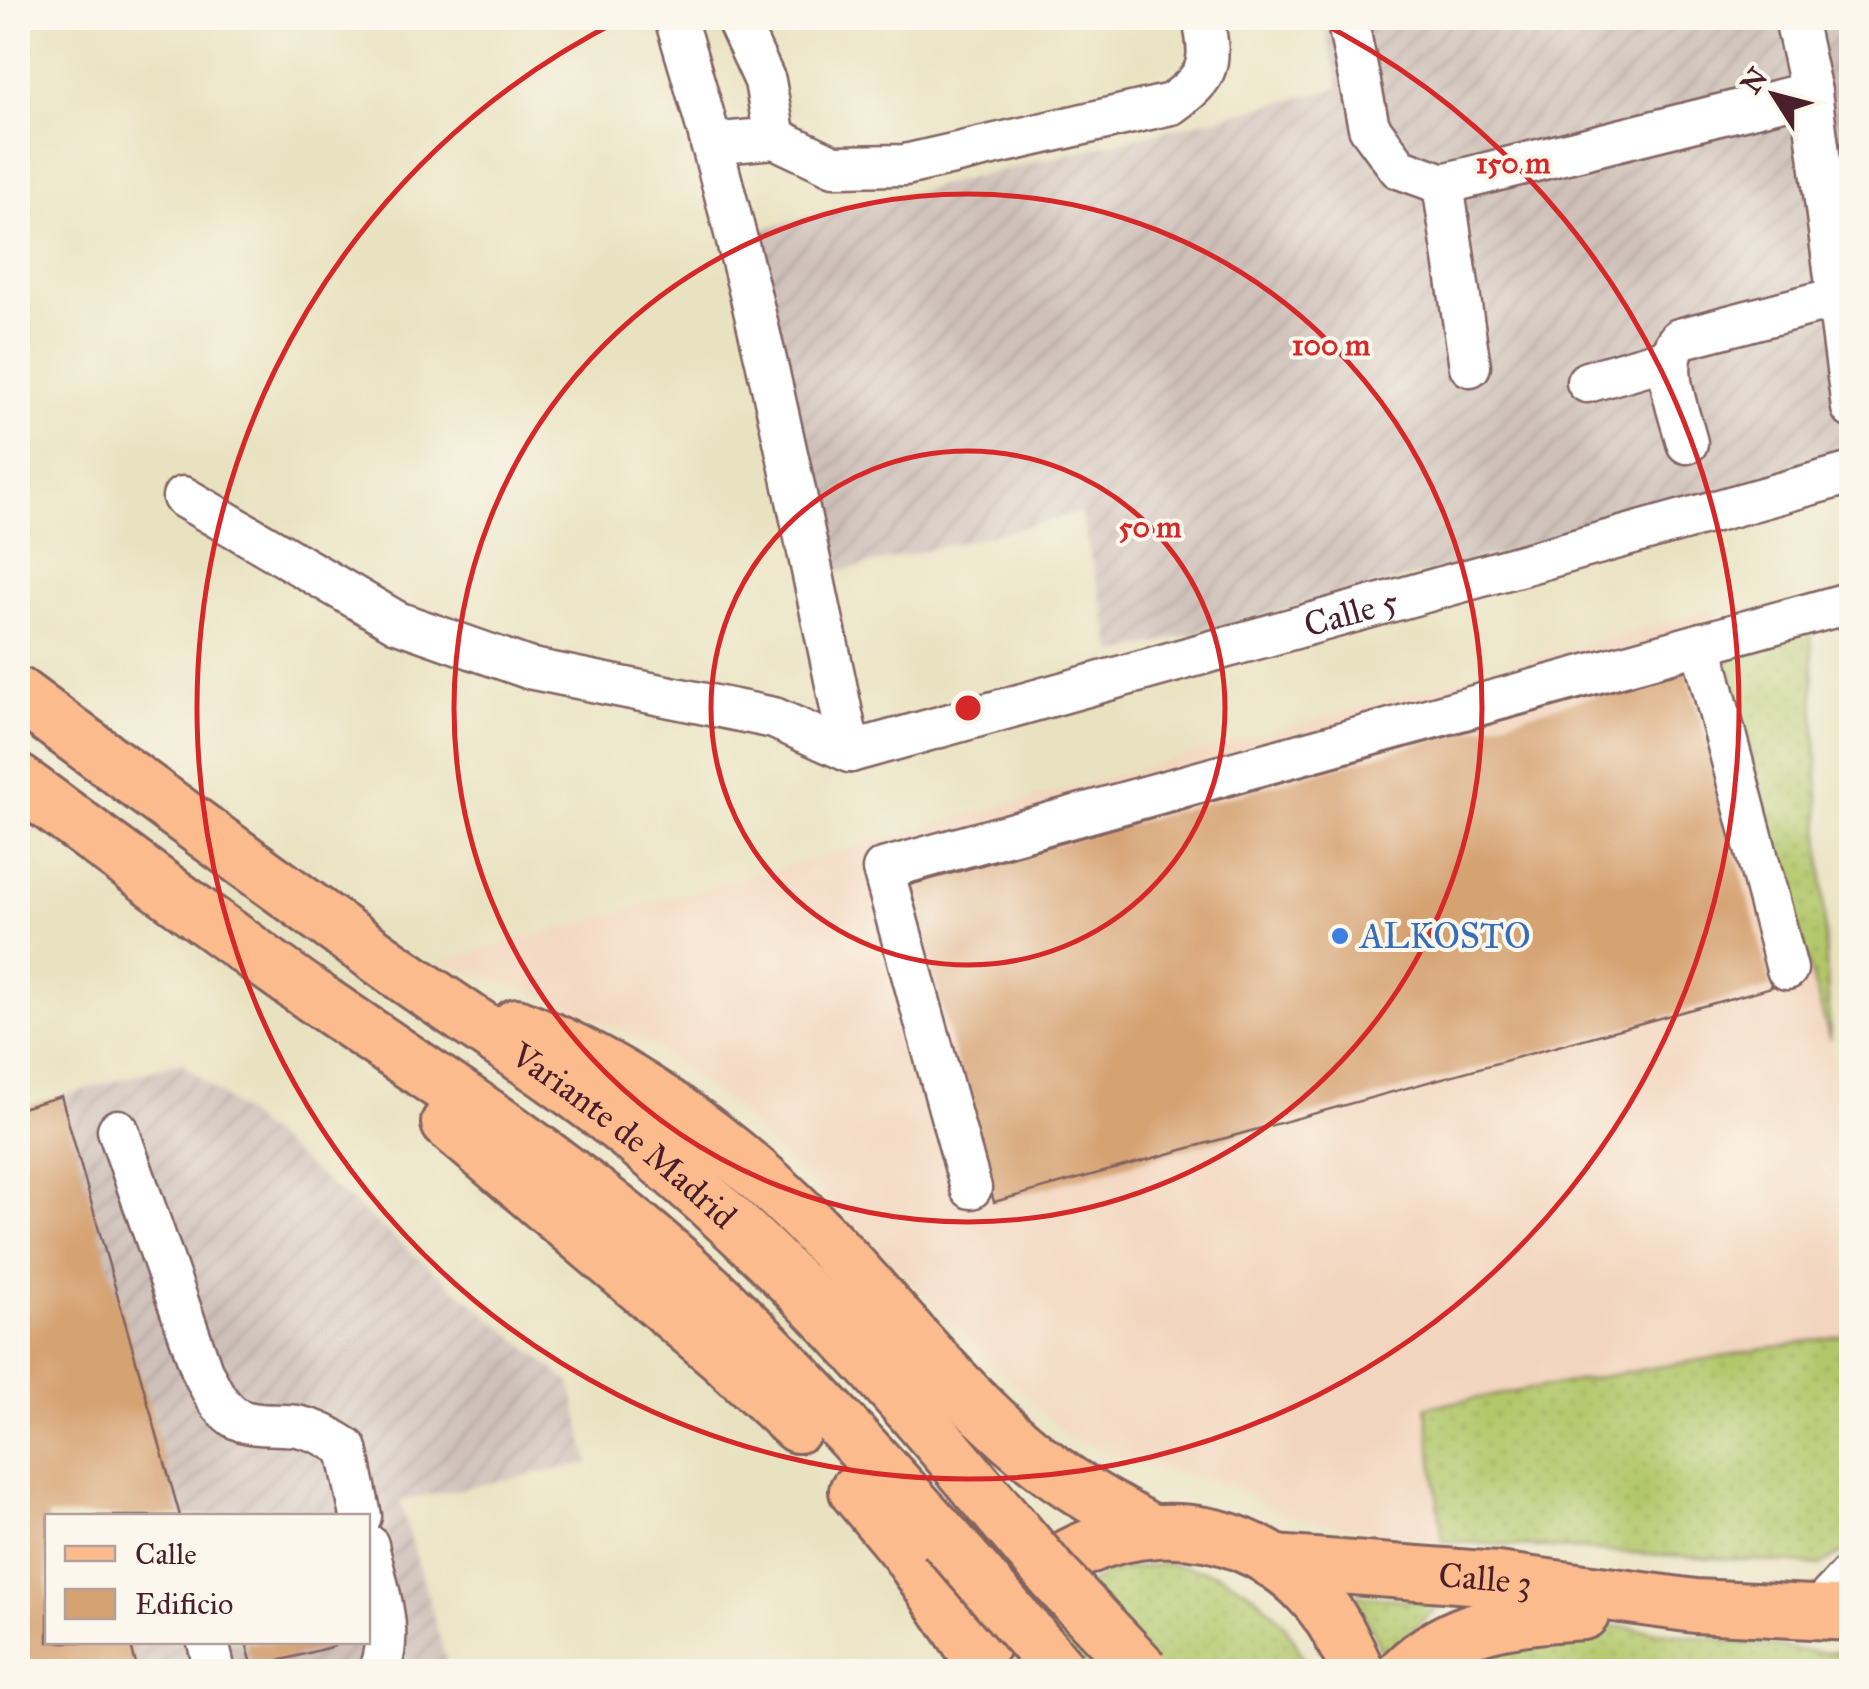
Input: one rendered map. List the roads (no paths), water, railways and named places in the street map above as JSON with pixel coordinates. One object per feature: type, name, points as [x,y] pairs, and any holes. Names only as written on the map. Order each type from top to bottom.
[{"type":"main road","name":"Variante de Madrid","points":[[18,694],[304,904],[636,1139],[727,1219],[897,1390],[1054,1577],[1144,1672]]},
{"type":"main road","name":"Variante de Madrid","points":[[18,780],[331,1008],[552,1159],[640,1230],[728,1308],[816,1396],[1061,1672]]},
{"type":"main road","points":[[417,984],[552,1039],[620,1075],[694,1124],[794,1208],[974,1402],[1026,1450],[1079,1491],[1149,1530]]},
{"type":"main road","points":[[331,1008],[433,1110],[722,1356],[816,1444],[907,1552],[974,1663],[1010,1602],[1056,1562],[1112,1536],[1149,1530],[1192,1531],[1235,1542],[1274,1562],[1311,1592],[1339,1629],[1358,1672]]},
{"type":"main road","name":"Calle 3","points":[[1274,1562],[1497,1579],[1695,1606],[1833,1614]]},
{"type":"main road","name":"Calle 3","points":[[1404,1672],[1438,1643],[1482,1626],[1532,1616],[1695,1606]]},
{"type":"street","points":[[675,18],[783,428],[850,752]]},
{"type":"street","points":[[736,18],[765,81],[775,138]]},
{"type":"street","points":[[710,144],[775,138],[834,166],[904,165],[1171,104],[1197,86],[1210,54],[1203,18]]},
{"type":"street","points":[[1347,18],[1369,127],[1399,168],[1443,184],[1812,92]]},
{"type":"street","points":[[1794,18],[1812,92],[1852,408]]},
{"type":"street","points":[[1443,184],[1470,366]]},
{"type":"street","points":[[1687,443],[1670,358],[1672,348],[1680,340],[1840,297]]},
{"type":"street","points":[[1587,382],[1670,358]]},
{"type":"street","name":"Calle 5","points":[[850,752],[1852,473]]},
{"type":"street","points":[[184,497],[398,622],[528,668],[774,718],[850,752]]},
{"type":"street","points":[[971,1188],[883,869],[1852,602]]},
{"type":"street","points":[[1701,644],[1786,968]]},
{"type":"street","points":[[118,1130],[202,1371],[215,1397],[236,1418],[325,1433],[346,1450],[361,1514]]},
{"type":"street","points":[[370,1554],[384,1620],[386,1653],[378,1672]]},
{"type":"street","points":[[1833,1614],[1852,1573]]},
{"type":"street","points":[[208,1644],[215,1672]]},
{"type":"place","name":"ALKOSTO","points":[[1340,936]]}]
